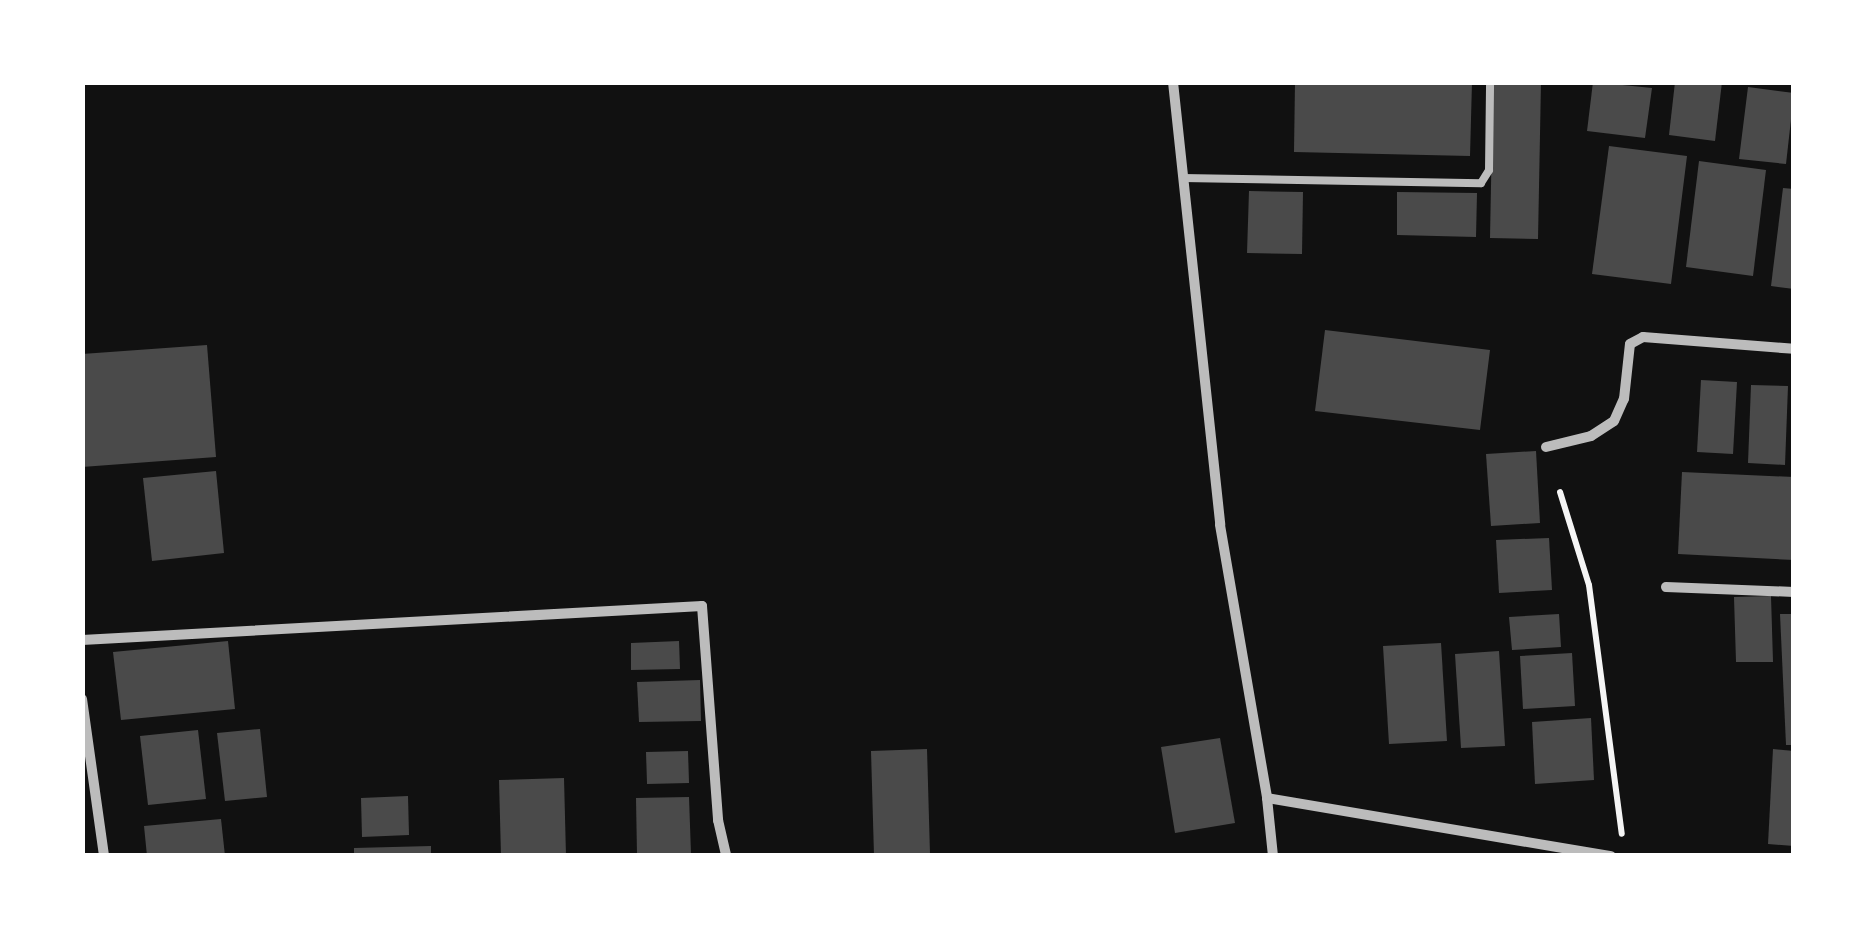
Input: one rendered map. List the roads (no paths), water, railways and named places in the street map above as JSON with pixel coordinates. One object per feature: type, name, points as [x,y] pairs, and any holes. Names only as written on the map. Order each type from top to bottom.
[{"type":"street","points":[[1173,82],[1220,525],[1268,798],[1273,856]]},
{"type":"street","points":[[1546,447],[1591,436],[1614,421],[1624,399],[1630,344],[1643,337],[1794,349]]},
{"type":"street","points":[[1666,588],[1794,592]]},
{"type":"street","points":[[82,640],[702,606],[718,820],[726,856]]},
{"type":"street","points":[[82,699],[104,856]]},
{"type":"street","points":[[1268,798],[1612,856]]},
{"type":"lane","points":[[1183,178],[1481,183],[1490,170],[1490,82]]}]
